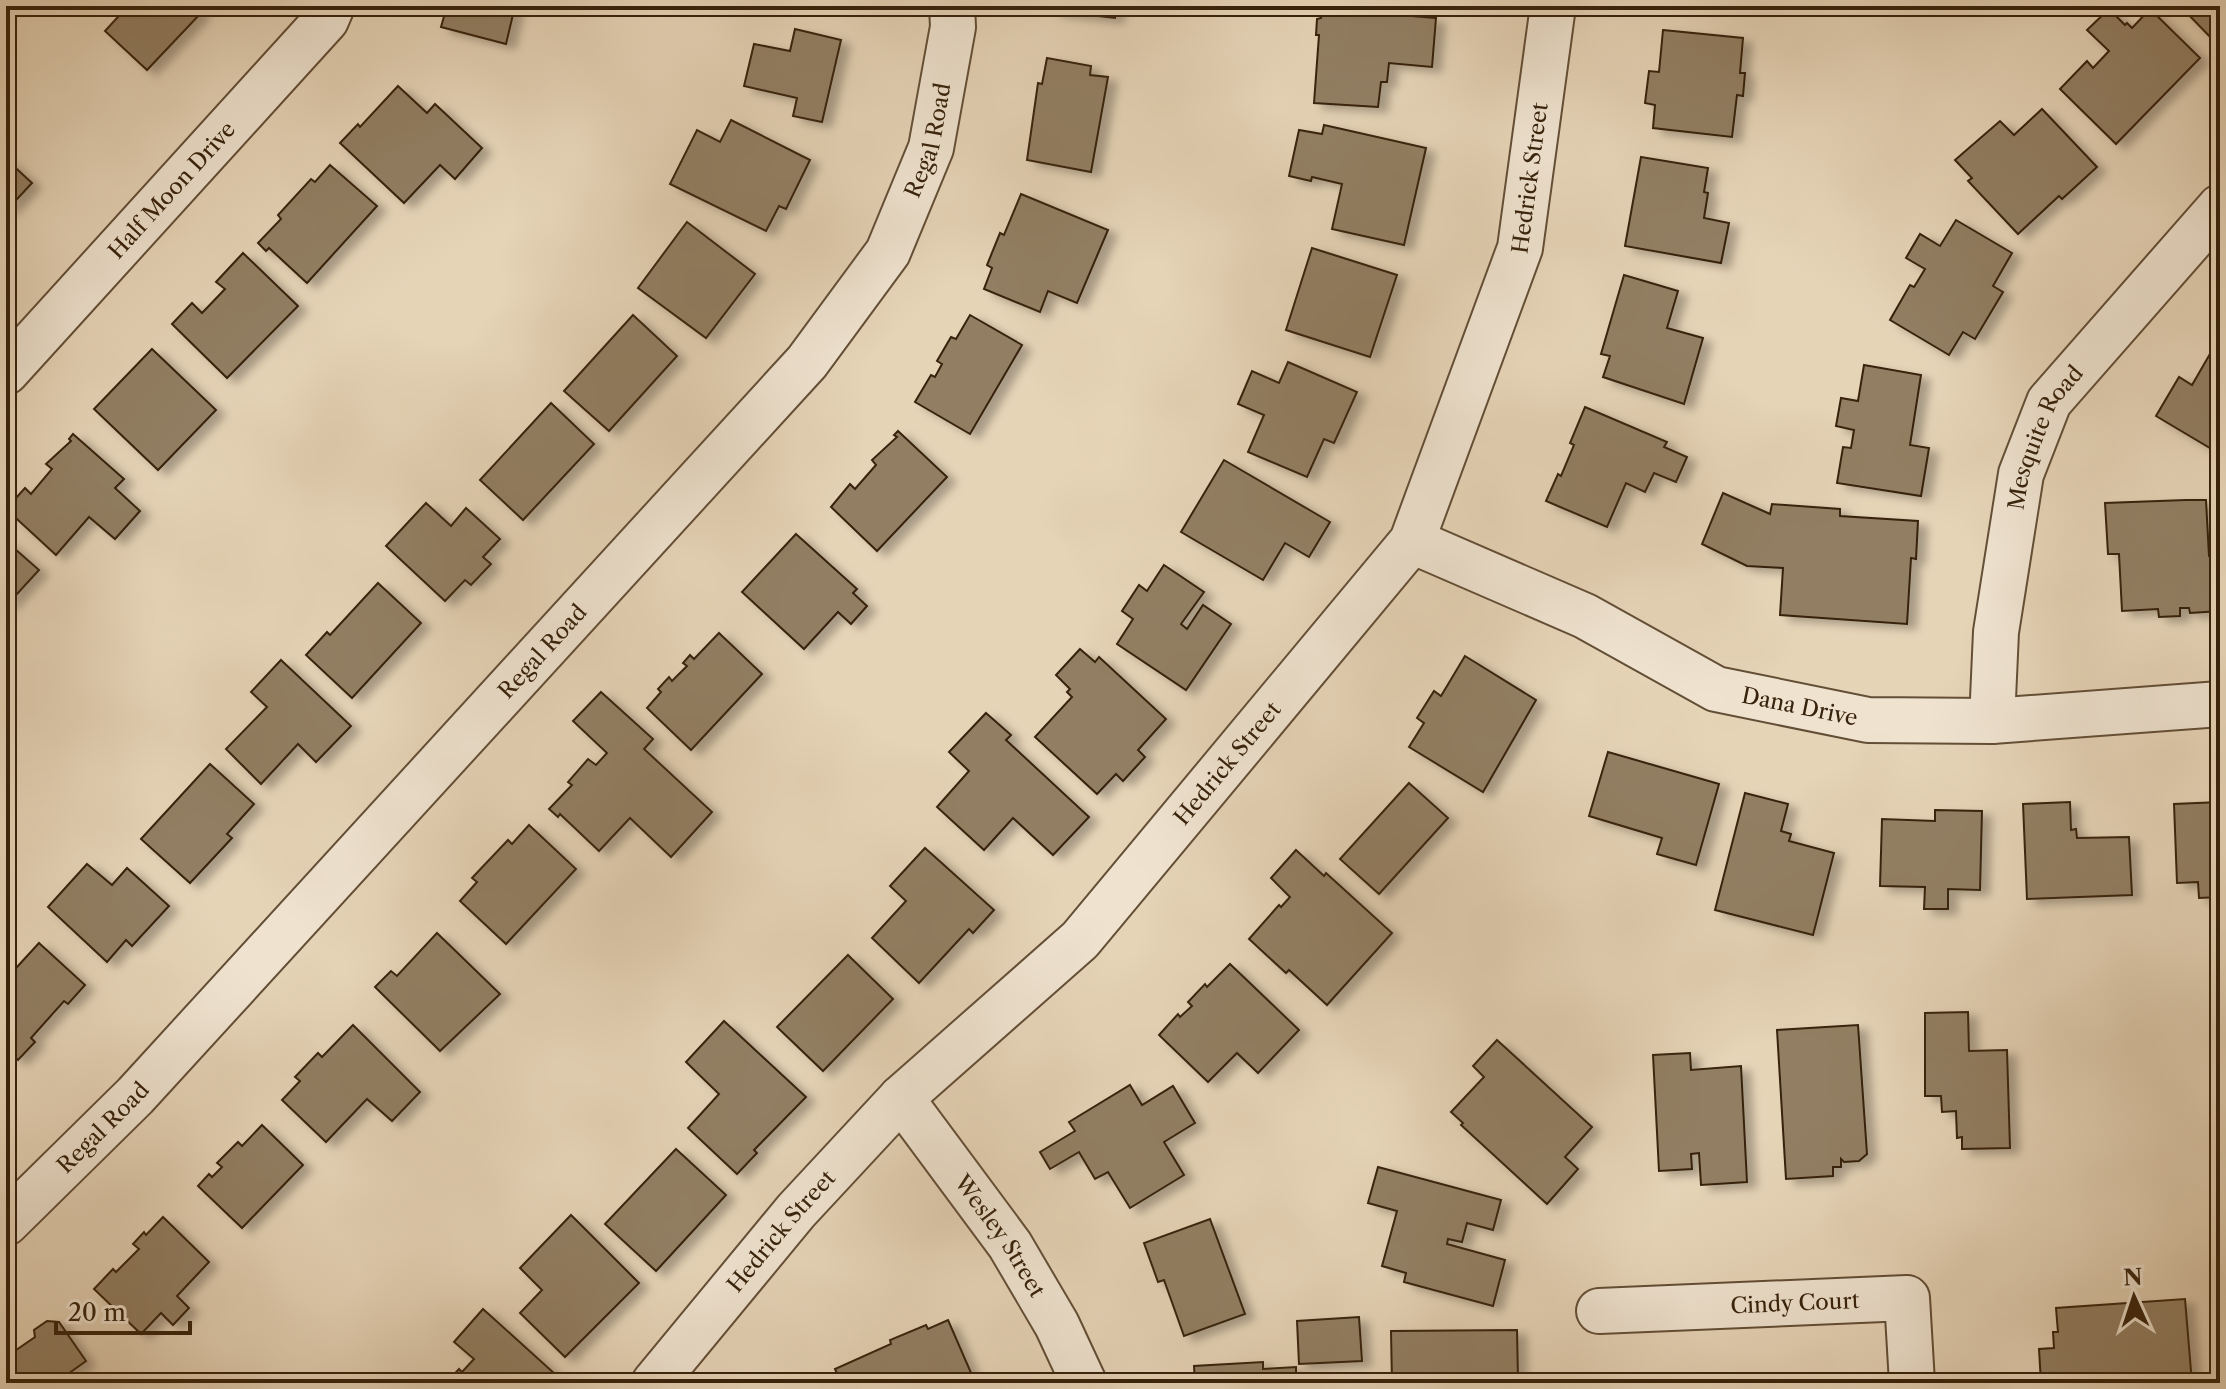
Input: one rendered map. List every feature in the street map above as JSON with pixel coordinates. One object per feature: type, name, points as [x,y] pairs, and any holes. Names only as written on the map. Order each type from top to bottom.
[{"type":"street","name":"Half Moon Drive","points":[[6,372],[326,20],[332,6]]},
{"type":"street","name":"Regal Road","points":[[6,1223],[145,1084],[807,362],[888,252],[931,148],[953,27],[952,6]]},
{"type":"street","name":"Hedrick Street","points":[[654,1383],[796,1211],[901,1098],[1080,940],[1412,541],[1520,248],[1553,6]]},
{"type":"street","name":"Mesquite Road","points":[[1992,721],[1996,632],[2021,474],[2049,402],[2220,207]]},
{"type":"street","name":"Dana Drive","points":[[1412,541],[1585,616],[1716,689],[1868,720],[1992,721],[2220,704]]},
{"type":"street","name":"Wesley Street","points":[[901,1098],[1010,1245],[1057,1325],[1084,1383]]},
{"type":"street","name":"Cindy Court","points":[[1599,1311],[1907,1298],[1912,1383]]},
{"type":"building","points":[[128,6],[194,6],[201,13],[147,70],[105,31]]},
{"type":"building","points":[[447,6],[515,6],[506,44],[441,27]]},
{"type":"building","points":[[1053,6],[1116,6],[1115,18],[1052,11]]},
{"type":"building","points":[[2180,6],[2220,6],[2220,43],[2218,45]]},
{"type":"building","points":[[2109,9],[2132,28],[2150,9],[2200,58],[2116,144],[2060,89],[2087,61],[2093,68],[2109,51],[2087,30]]},
{"type":"building","points":[[1338,10],[1436,18],[1432,67],[1389,63],[1387,82],[1381,82],[1378,107],[1314,103],[1319,35],[1316,35],[1317,19],[1322,14],[1338,15]]},
{"type":"building","points":[[795,29],[841,40],[822,122],[793,116],[797,98],[744,86],[754,44],[790,51]]},
{"type":"building","points":[[1663,30],[1743,38],[1740,73],[1745,73],[1743,96],[1737,95],[1732,137],[1653,128],[1655,105],[1645,103],[1649,71],[1659,72]]},
{"type":"building","points":[[1047,58],[1091,66],[1090,75],[1108,77],[1091,172],[1027,160],[1038,83],[1042,84]]},
{"type":"building","points":[[398,86],[427,113],[435,104],[482,148],[455,179],[440,165],[404,203],[340,143],[358,124],[360,127]]},
{"type":"building","points":[[2042,109],[2097,167],[2062,199],[2059,196],[2018,234],[1968,181],[1972,178],[1955,160],[2000,121],[2014,135]]},
{"type":"building","points":[[731,120],[810,160],[786,209],[779,206],[766,231],[670,184],[697,130],[720,142]]},
{"type":"building","points":[[1324,125],[1426,148],[1404,245],[1332,229],[1342,184],[1312,177],[1311,181],[1289,176],[1299,130],[1322,134]]},
{"type":"building","points":[[1641,157],[1708,168],[1704,218],[1729,223],[1721,263],[1625,246]]},
{"type":"building","points":[[6,159],[32,183],[6,211]]},
{"type":"building","points":[[330,165],[377,206],[307,283],[269,248],[266,251],[258,243],[281,219],[278,215],[311,179],[315,182]]},
{"type":"building","points":[[1021,194],[1108,230],[1077,303],[1048,291],[1040,312],[984,289],[992,268],[987,265]]},
{"type":"building","points":[[1956,220],[2012,253],[1993,286],[2003,292],[1975,339],[1963,332],[1949,355],[1890,320],[1910,285],[1914,287],[1925,269],[1906,258],[1920,234],[1940,246]]},
{"type":"building","points":[[687,222],[755,274],[706,338],[638,288]]},
{"type":"building","points":[[1312,248],[1397,275],[1370,357],[1286,330]]},
{"type":"building","points":[[243,253],[298,306],[227,378],[172,324],[192,303],[202,313],[225,289],[216,282]]},
{"type":"building","points":[[1624,275],[1678,291],[1667,328],[1703,338],[1684,404],[1603,377],[1610,356],[1601,354]]},
{"type":"building","points":[[633,315],[677,356],[609,431],[564,391]]},
{"type":"building","points":[[970,315],[1022,345],[970,434],[915,402],[931,375],[935,377],[942,364],[937,361],[951,337],[956,339]]},
{"type":"building","points":[[2218,340],[2220,454],[2156,416],[2179,377],[2192,385]]},
{"type":"building","points":[[152,349],[216,410],[158,470],[94,409]]},
{"type":"building","points":[[1288,362],[1357,392],[1334,443],[1324,439],[1307,477],[1248,452],[1264,415],[1238,404],[1252,371],[1279,383]]},
{"type":"building","points":[[1864,365],[1921,375],[1910,445],[1929,448],[1921,496],[1837,483],[1843,447],[1851,448],[1854,430],[1836,426],[1841,398],[1858,401]]},
{"type":"building","points":[[551,403],[594,444],[523,520],[480,480]]},
{"type":"building","points":[[1585,407],[1667,442],[1664,447],[1687,457],[1676,482],[1654,473],[1645,492],[1626,483],[1607,527],[1546,501],[1574,445],[1570,443]]},
{"type":"building","points":[[898,431],[947,477],[877,551],[831,507],[850,484],[855,489],[876,465],[872,460],[897,437],[894,435]]},
{"type":"building","points":[[73,434],[124,479],[115,488],[140,511],[115,539],[89,517],[56,555],[6,509],[25,488],[31,494],[52,469],[46,464],[71,441],[69,439]]},
{"type":"building","points":[[1224,460],[1330,522],[1309,557],[1285,543],[1263,580],[1181,532]]},
{"type":"building","points":[[1723,493],[1770,514],[1772,504],[1840,509],[1840,516],[1918,521],[1916,559],[1911,558],[1907,624],[1780,615],[1783,568],[1747,566],[1702,544]]},
{"type":"building","points":[[2206,500],[2209,556],[2220,556],[2220,611],[2190,613],[2189,608],[2180,608],[2180,616],[2159,617],[2158,609],[2122,611],[2119,554],[2108,554],[2105,503]]},
{"type":"building","points":[[426,503],[451,526],[466,508],[500,539],[483,557],[491,564],[471,585],[465,580],[445,601],[386,546]]},
{"type":"building","points":[[796,534],[857,589],[853,593],[867,606],[851,624],[838,612],[804,649],[742,592]]},
{"type":"building","points":[[6,541],[39,570],[6,606]]},
{"type":"building","points":[[1164,565],[1204,592],[1181,624],[1187,629],[1203,605],[1231,624],[1186,690],[1117,644],[1133,619],[1122,611],[1139,585],[1147,591]]},
{"type":"building","points":[[378,583],[421,623],[352,698],[306,655],[327,632],[330,635]]},
{"type":"building","points":[[719,633],[762,674],[691,750],[647,708],[669,677],[672,681],[687,666],[683,663],[690,655],[694,659]]},
{"type":"building","points":[[1080,649],[1095,662],[1099,657],[1166,719],[1138,750],[1145,757],[1123,781],[1116,774],[1097,794],[1035,737],[1072,697],[1067,692],[1070,689],[1056,675]]},
{"type":"building","points":[[1465,656],[1536,700],[1483,792],[1409,747],[1424,723],[1417,718],[1434,691],[1441,696]]},
{"type":"building","points":[[281,660],[351,726],[316,762],[298,744],[261,784],[226,749],[267,707],[251,692]]},
{"type":"building","points":[[601,692],[653,739],[644,749],[712,812],[671,857],[630,818],[599,851],[560,814],[558,817],[549,809],[572,785],[568,782],[588,759],[596,765],[607,753],[573,721]]},
{"type":"building","points":[[986,713],[1011,735],[1006,740],[1089,817],[1053,855],[1013,818],[984,850],[937,807],[969,771],[949,752]]},
{"type":"building","points":[[1608,752],[1719,784],[1696,865],[1657,854],[1662,838],[1589,816]]},
{"type":"building","points":[[210,764],[254,804],[227,834],[232,838],[190,883],[141,839]]},
{"type":"building","points":[[1409,783],[1448,818],[1379,894],[1340,859]]},
{"type":"building","points":[[1745,793],[1788,804],[1781,831],[1791,834],[1789,841],[1834,853],[1813,935],[1715,910]]},
{"type":"building","points":[[2070,802],[2071,830],[2076,829],[2077,838],[2129,837],[2132,895],[2027,899],[2023,804]]},
{"type":"building","points":[[2220,802],[2220,897],[2199,898],[2198,882],[2177,883],[2174,804]]},
{"type":"building","points":[[1935,810],[1982,811],[1980,890],[1948,889],[1948,909],[1924,909],[1925,887],[1880,886],[1882,819],[1935,821]]},
{"type":"building","points":[[529,825],[576,869],[506,944],[460,901],[477,882],[472,878],[508,840],[512,844]]},
{"type":"building","points":[[925,848],[994,910],[973,933],[969,929],[919,983],[872,938],[906,901],[890,886]]},
{"type":"building","points":[[1296,850],[1392,933],[1327,1005],[1249,939],[1290,897],[1271,878]]},
{"type":"building","points":[[87,864],[112,885],[127,868],[169,906],[132,946],[126,940],[107,962],[48,907]]},
{"type":"building","points":[[437,933],[500,994],[440,1051],[375,987],[391,971],[397,976]]},
{"type":"building","points":[[39,943],[85,985],[68,1004],[64,1001],[31,1038],[35,1042],[18,1060],[6,1050],[6,979]]},
{"type":"building","points":[[848,955],[893,999],[823,1071],[777,1027]]},
{"type":"building","points":[[1230,964],[1299,1030],[1258,1073],[1237,1053],[1208,1082],[1159,1035],[1178,1014],[1180,1017],[1192,1006],[1188,1002],[1205,984],[1207,987]]},
{"type":"building","points":[[1968,1012],[1969,1051],[2007,1050],[2010,1148],[1962,1149],[1962,1137],[1957,1138],[1956,1111],[1942,1112],[1941,1096],[1925,1096],[1925,1013]]},
{"type":"building","points":[[724,1021],[806,1097],[754,1150],[757,1153],[737,1174],[688,1128],[719,1094],[686,1062]]},
{"type":"building","points":[[353,1025],[420,1092],[392,1121],[367,1099],[326,1142],[282,1100],[300,1081],[295,1077],[318,1053],[322,1057]]},
{"type":"building","points":[[1858,1025],[1867,1154],[1859,1161],[1844,1162],[1841,1159],[1841,1167],[1833,1167],[1833,1176],[1786,1179],[1777,1030]]},
{"type":"building","points":[[1497,1040],[1592,1127],[1565,1157],[1578,1169],[1547,1204],[1461,1125],[1463,1123],[1451,1112],[1484,1077],[1473,1066]]},
{"type":"building","points":[[1690,1053],[1691,1070],[1741,1066],[1747,1182],[1701,1185],[1699,1153],[1691,1154],[1692,1169],[1659,1171],[1653,1055]]},
{"type":"building","points":[[1130,1085],[1142,1105],[1173,1086],[1195,1123],[1164,1142],[1184,1175],[1130,1208],[1108,1172],[1095,1179],[1079,1152],[1050,1169],[1040,1152],[1075,1131],[1069,1122]]},
{"type":"building","points":[[262,1125],[303,1165],[242,1228],[198,1186],[209,1174],[212,1177],[222,1167],[217,1163],[238,1142],[242,1146]]},
{"type":"building","points":[[676,1149],[726,1195],[656,1271],[605,1224]]},
{"type":"building","points":[[1378,1167],[1501,1200],[1493,1230],[1467,1223],[1462,1242],[1448,1239],[1447,1244],[1505,1260],[1493,1306],[1404,1282],[1406,1273],[1382,1266],[1397,1211],[1368,1203]]},
{"type":"building","points":[[571,1215],[639,1283],[565,1357],[520,1313],[542,1290],[520,1268]]},
{"type":"building","points":[[163,1217],[209,1262],[177,1296],[189,1308],[173,1325],[161,1313],[141,1334],[94,1289],[139,1249],[133,1244]]},
{"type":"building","points":[[1210,1219],[1245,1314],[1184,1336],[1164,1280],[1158,1282],[1144,1243]]},
{"type":"building","points":[[2185,1299],[2192,1383],[2041,1383],[2039,1349],[2054,1348],[2053,1332],[2058,1332],[2056,1308]]},
{"type":"building","points":[[483,1309],[555,1374],[547,1383],[446,1383],[474,1359],[454,1342]]},
{"type":"building","points":[[1359,1317],[1362,1361],[1299,1364],[1297,1321]]},
{"type":"building","points":[[948,1320],[975,1382],[841,1383],[835,1369],[891,1344],[890,1340],[926,1325],[928,1329]]},
{"type":"building","points":[[47,1321],[59,1322],[86,1361],[68,1374],[75,1383],[6,1383],[6,1357],[35,1337],[34,1330]]},
{"type":"building","points":[[1517,1330],[1518,1379],[1501,1380],[1501,1383],[1392,1383],[1391,1331]]},
{"type":"building","points":[[1263,1362],[1263,1369],[1296,1367],[1296,1383],[1195,1383],[1194,1366]]}]
